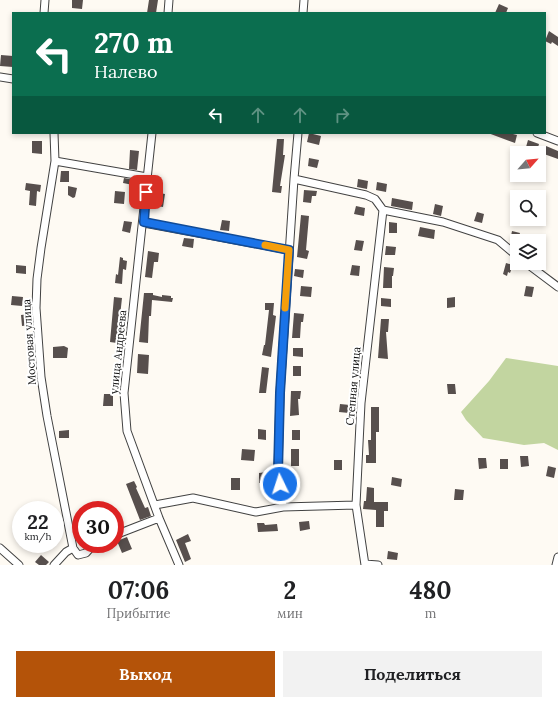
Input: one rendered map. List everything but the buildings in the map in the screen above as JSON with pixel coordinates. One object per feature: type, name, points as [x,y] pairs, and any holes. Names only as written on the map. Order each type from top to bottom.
[{"type":"street","points":[[44,12],[45,0]]},
{"type":"street","points":[[168,12],[169,0]]},
{"type":"street","points":[[302,12],[304,0]]},
{"type":"street","points":[[0,77],[12,79]]},
{"type":"street","name":"Мостовая улица","points":[[54,134],[55,161],[39,264],[36,308],[41,377],[47,416],[72,543]]},
{"type":"street","name":"улица Андреева","points":[[152,134],[144,222],[124,393],[127,431],[159,518],[179,565]]},
{"type":"street","points":[[283,507],[278,472],[280,401],[298,134]]},
{"type":"street","points":[[540,134],[558,141]]},
{"type":"street","points":[[55,161],[147,177]]},
{"type":"street","points":[[294,179],[366,195],[375,199],[384,210],[443,222],[498,240],[510,250]]},
{"type":"street","name":"Степная улица","points":[[365,564],[356,506],[361,403],[384,210]]},
{"type":"street","points":[[144,222],[289,250]]},
{"type":"street","points":[[535,270],[558,287]]},
{"type":"street","points":[[155,506],[193,498],[256,512],[283,507],[356,506]]},
{"type":"street","points":[[124,532],[159,518]]},
{"type":"street","points":[[0,548],[19,565]]},
{"type":"street","points":[[54,565],[66,552],[72,549]]},
{"type":"street","points":[[77,553],[78,555],[86,553]]},
{"type":"street","points":[[556,565],[558,556]]},
{"type":"street","points":[[365,564],[378,565]]},
{"type":"green space","points":[[506,358],[558,366],[558,450],[544,443],[524,445],[483,438],[466,420],[461,412],[489,381]]},
{"type":"slow traffic","points":[[265,245],[289,250],[285,308]]},
{"type":"route","points":[[146,192],[144,222],[289,250],[280,393],[278,472],[280,484]]}]
